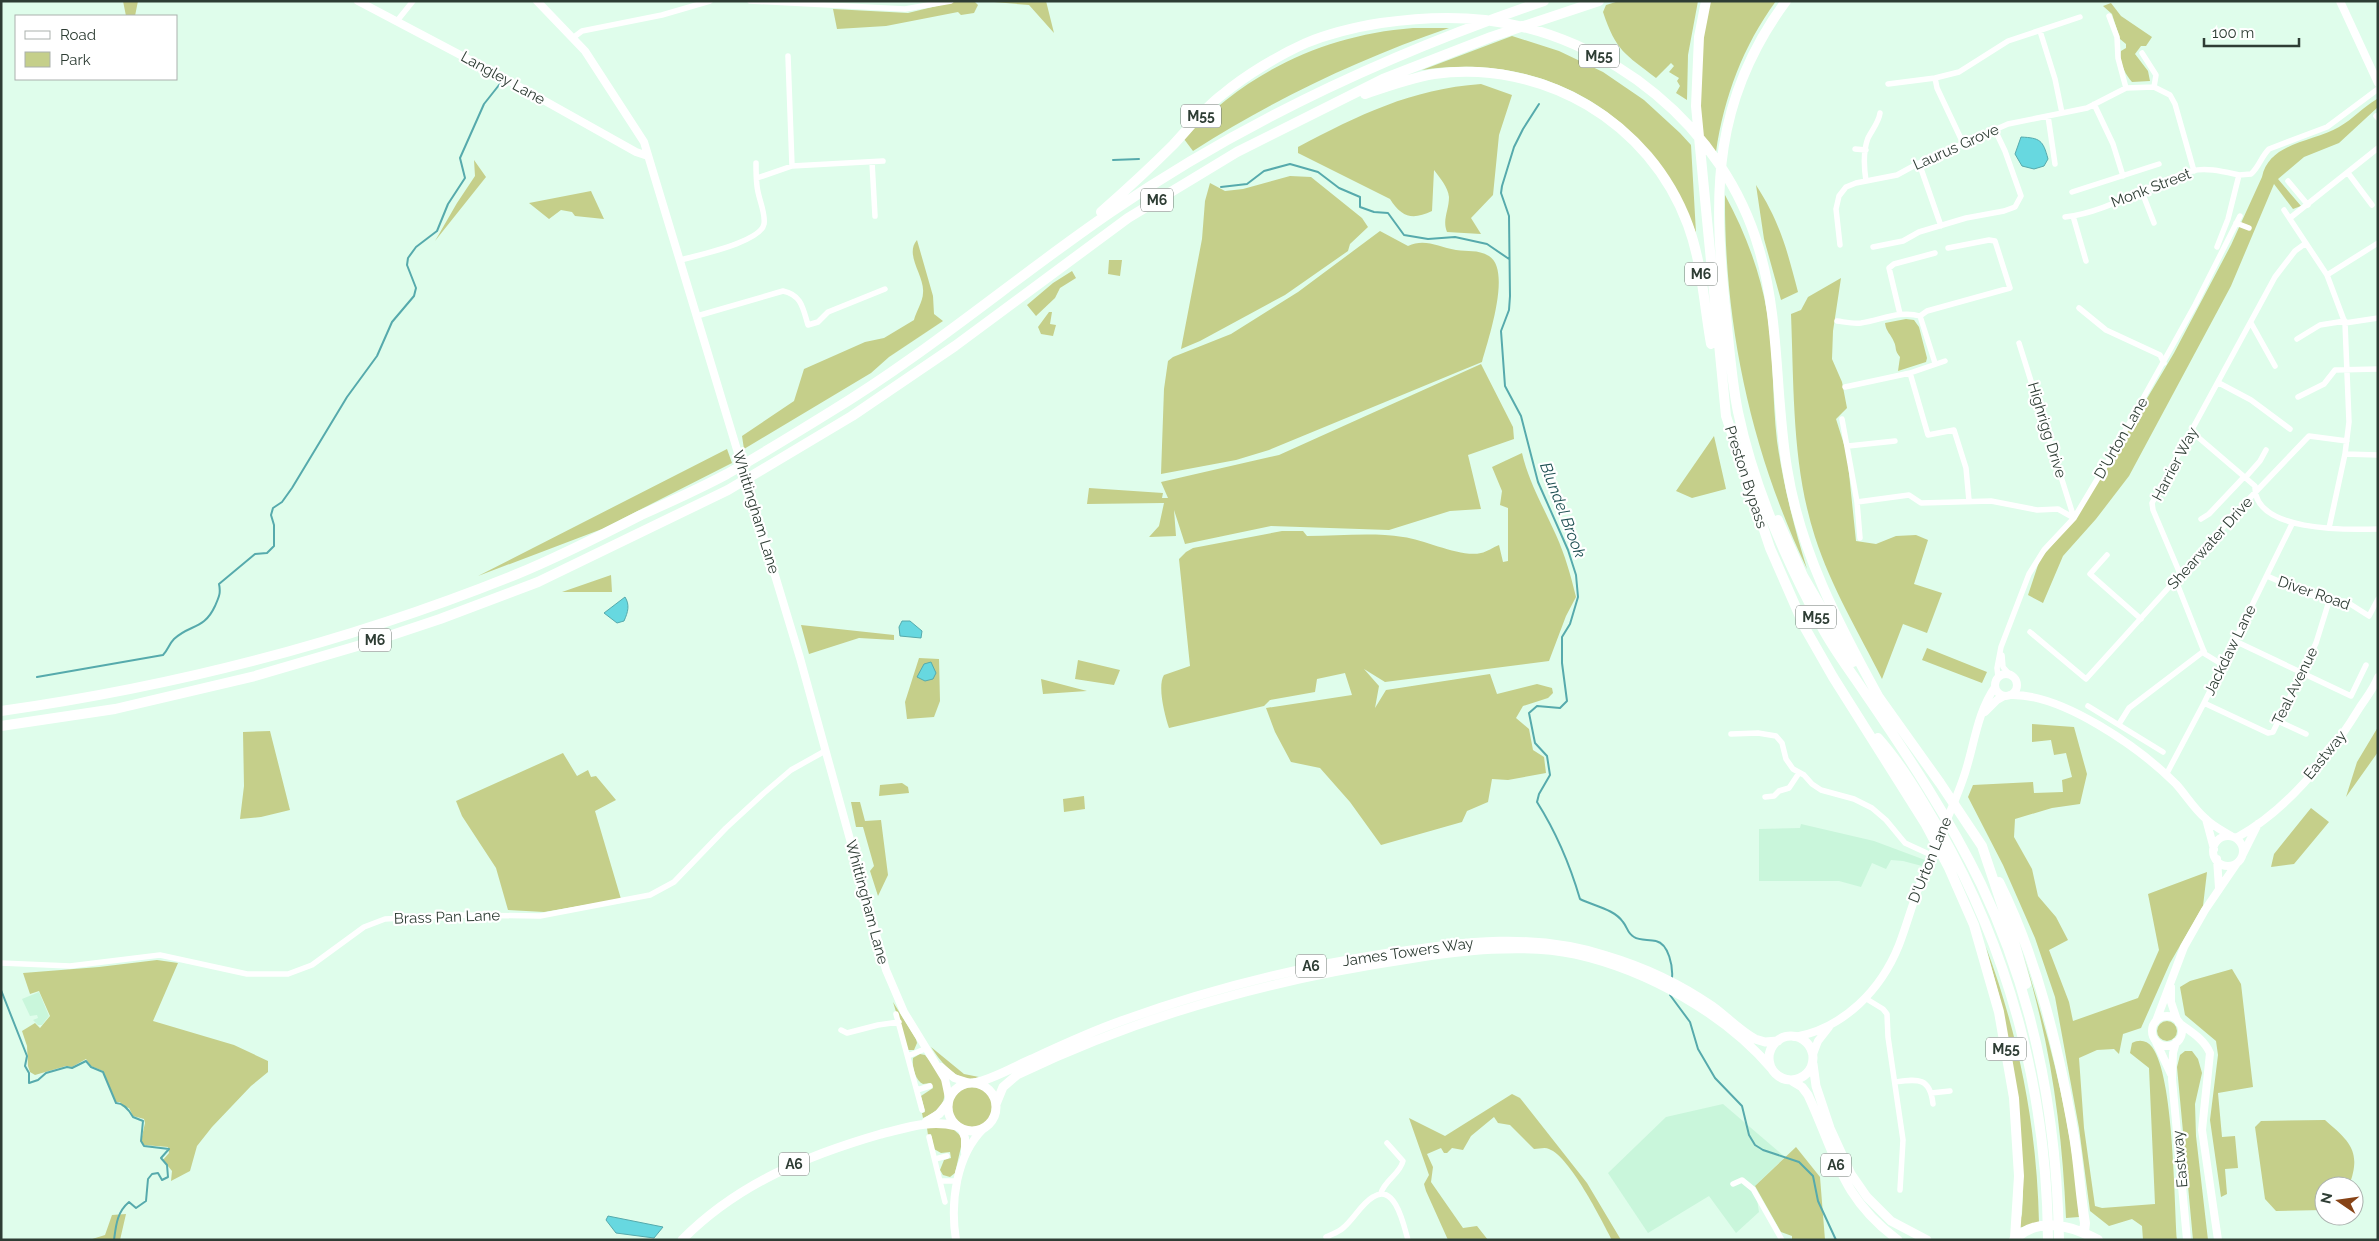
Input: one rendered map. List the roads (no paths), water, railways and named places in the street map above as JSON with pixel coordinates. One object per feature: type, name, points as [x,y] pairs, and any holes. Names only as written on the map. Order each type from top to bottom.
[{"type":"highway","name":"M6","points":[[1,711],[110,693],[215,671],[322,642],[406,615],[558,556],[726,474],[834,410],[896,369],[1029,271],[1165,176],[1260,121],[1389,59],[1456,32],[1544,1]]},
{"type":"highway","name":"M6","points":[[1,726],[115,708],[195,691],[300,664],[440,619],[538,582],[728,490],[852,416],[901,384],[1128,218],[1237,152],[1295,121],[1383,79],[1598,1]]},
{"type":"highway","name":"Preston Bypass","points":[[1706,1],[1699,37],[1696,91],[1704,207],[1726,416],[1739,462],[1787,591],[1821,657],[1864,723]]},
{"type":"highway","name":"Preston Bypass","points":[[1738,414],[1728,336],[1719,226],[1719,181],[1733,104],[1753,52],[1786,1]]},
{"type":"highway","name":"M55","points":[[1029,271],[1152,167],[1221,95],[1253,73],[1306,43],[1355,28],[1406,20],[1454,18],[1504,23],[1556,37],[1601,57],[1643,84],[1689,124],[1704,142],[1737,195],[1759,248],[1772,311],[1782,432],[1796,511],[1817,577],[1829,604],[1878,696]]},
{"type":"highway","name":"M6","points":[[1295,121],[1400,81],[1435,74],[1467,72],[1499,74],[1536,82],[1570,95],[1606,116],[1640,146],[1660,170],[1676,196],[1688,226],[1701,275],[1710,342],[1726,416]]},
{"type":"highway","name":"M55","points":[[1738,414],[1772,505],[1803,576],[1849,656],[1940,783],[1982,846],[1988,861],[2013,938],[2040,1034],[2055,1113],[2054,1144],[2059,1240]]},
{"type":"highway","name":"M55","points":[[1738,414],[1752,467],[1771,520],[1811,607],[1836,653],[1867,695],[1934,799],[1981,884],[2023,996],[2035,1039],[2054,1144]]},
{"type":"highway","name":"M55","points":[[1864,723],[1898,765],[1928,810],[1954,856],[1997,953],[2023,1038],[2036,1092],[2041,1130],[2048,1240]]},
{"type":"highway","name":"M55","points":[[1864,723],[1925,824],[1949,868],[1984,953],[2005,1043],[2018,1148],[2019,1203],[2015,1239]]},
{"type":"highway","name":"M55","points":[[1988,861],[2016,918],[2045,1005],[2074,1137],[2085,1223],[2091,1237]]},
{"type":"highway","points":[[2015,1239],[2028,1230],[2052,1225],[2070,1227],[2091,1237]]},
{"type":"main road","name":"Langley Lane","points":[[358,1],[504,78],[636,152],[648,156]]},
{"type":"main road","name":"Whittingham Lane","points":[[537,1],[574,38],[632,121],[644,142],[681,260],[825,751],[886,970],[904,1012],[936,1062],[947,1085],[948,1101]]},
{"type":"main road","points":[[2340,1],[2376,73],[2378,83]]},
{"type":"main road","points":[[2032,697],[2012,677],[1998,677],[1995,686],[1999,694],[2032,697],[2071,712],[2110,732],[2135,749],[2166,775],[2206,819],[2242,844],[2242,856],[2219,888],[2184,947],[2152,1031],[2156,1041],[2166,1046],[2188,1037],[2200,1039]]},
{"type":"main road","points":[[1982,715],[1997,700],[2016,688],[2012,677]]},
{"type":"main road","name":"Eastway","points":[[2233,837],[2259,823],[2288,798],[2316,768],[2346,730],[2378,677]]},
{"type":"main road","name":"D'Urton Lane","points":[[1813,1054],[1818,1041],[1831,1025],[1865,998],[1882,978],[1897,949],[1912,902],[1964,778],[1982,715],[1995,686]]},
{"type":"main road","points":[[2206,819],[2217,859],[2219,888]]},
{"type":"main road","name":"Eastway","points":[[2242,856],[2259,823]]},
{"type":"main road","points":[[2214,849],[2218,840],[2233,837]]},
{"type":"main road","points":[[2217,859],[2228,865],[2237,863]]},
{"type":"main road","name":"James Towers Way","points":[[972,1083],[992,1078],[1061,1046],[1122,1021],[1184,1000],[1308,967],[1469,941],[1535,942],[1566,945],[1608,956],[1660,976],[1685,989],[1755,1039],[1765,1042],[1778,1041]]},
{"type":"main road","name":"James Towers Way","points":[[996,1104],[1003,1087],[1017,1075],[1124,1028],[1199,1003],[1348,968],[1471,951],[1542,950],[1574,954],[1638,975],[1690,1001],[1740,1039],[1772,1069]]},
{"type":"main road","points":[[2171,982],[2171,1002],[2181,1033],[2177,1042]]},
{"type":"main road","points":[[2156,1021],[2168,1016],[2178,1021],[2207,1045],[2210,1053],[2202,1130],[2217,1239]]},
{"type":"main road","name":"D'Urton Lane","points":[[1796,1037],[1831,1025]]},
{"type":"main road","name":"A6","points":[[1778,1041],[1786,1037],[1796,1037]]},
{"type":"main road","points":[[1796,1037],[1807,1042],[1813,1054]]},
{"type":"main road","points":[[1772,1069],[1769,1057],[1773,1045],[1778,1041]]},
{"type":"main road","name":"Eastway","points":[[2156,1041],[2172,1078]]},
{"type":"main road","name":"Eastway","points":[[2177,1042],[2173,1054],[2172,1078],[2187,1240]]},
{"type":"main road","name":"A6","points":[[1813,1054],[1816,1086],[1838,1148],[1851,1174],[1867,1197],[1891,1220],[1927,1240]]},
{"type":"main road","name":"Whittingham Lane","points":[[936,1062],[954,1078],[972,1083]]},
{"type":"main road","points":[[1792,1081],[1805,1076],[1813,1064]]},
{"type":"main road","name":"A6","points":[[1772,1069],[1782,1079],[1792,1081],[1802,1087],[1808,1095],[1831,1154],[1850,1190],[1872,1218],[1898,1240]]},
{"type":"main road","points":[[956,1240],[954,1211],[957,1181],[974,1138],[995,1115],[996,1104],[987,1088],[972,1083],[958,1087],[948,1101],[949,1116],[959,1128],[965,1144],[964,1160]]},
{"type":"main road","name":"A6","points":[[924,1123],[939,1114],[948,1101]]},
{"type":"main road","name":"A6","points":[[682,1240],[714,1212],[754,1183],[793,1164],[849,1143],[924,1123],[942,1123],[959,1128]]},
{"type":"main road","points":[[959,1128],[972,1132],[984,1128]]},
{"type":"street","points":[[397,21],[412,1]]},
{"type":"street","points":[[574,38],[582,32],[662,15],[710,1]]},
{"type":"street","points":[[750,1],[803,6],[905,9],[951,1]]},
{"type":"street","points":[[2109,16],[2117,37],[2118,58],[2126,88]]},
{"type":"street","points":[[1888,84],[1935,78],[1959,72],[2008,41],[2080,17]]},
{"type":"street","points":[[2040,31],[2055,79],[2062,113]]},
{"type":"street","points":[[2142,53],[2156,75],[2154,87],[2170,95],[2175,104],[2194,171]]},
{"type":"street","points":[[788,56],[792,166]]},
{"type":"street","points":[[1935,78],[1937,88],[1962,143]]},
{"type":"street","name":"Laurus Grove","points":[[1838,196],[1846,187],[1897,175],[1919,162],[1962,143],[2022,120],[2087,108],[2126,88],[2154,87]]},
{"type":"street","name":"Monk Street","points":[[2065,217],[2073,216],[2142,192],[2194,171],[2221,171],[2247,176],[2256,170],[2262,156],[2269,149],[2327,127],[2378,89]]},
{"type":"street","points":[[2094,104],[2114,144],[2123,176]]},
{"type":"street","points":[[1866,181],[1864,168],[1867,140],[1880,113]]},
{"type":"street","points":[[2048,116],[2055,164]]},
{"type":"street","points":[[1873,248],[1903,241],[1918,232],[1966,218],[2015,207],[2021,196],[2003,145],[1995,130]]},
{"type":"street","points":[[2290,218],[2378,148]]},
{"type":"street","points":[[1855,149],[1866,150]]},
{"type":"street","points":[[757,178],[792,166],[882,161]]},
{"type":"street","points":[[872,162],[875,216]]},
{"type":"street","points":[[1919,162],[1941,226]]},
{"type":"street","points":[[681,260],[725,247],[753,237],[761,232],[764,223],[756,163]]},
{"type":"street","points":[[2072,192],[2159,164]]},
{"type":"street","points":[[2348,173],[2372,205]]},
{"type":"street","points":[[2217,247],[2228,219],[2239,174]]},
{"type":"street","points":[[2288,181],[2308,204]]},
{"type":"street","points":[[2142,192],[2154,223]]},
{"type":"street","points":[[1832,194],[1838,196],[1836,209],[1840,245]]},
{"type":"street","points":[[2284,210],[2327,275],[2345,322],[2350,404],[2345,454],[2329,528]]},
{"type":"street","points":[[2073,216],[2086,261]]},
{"type":"street","name":"D'Urton Lane","points":[[1998,677],[2001,648],[2035,562],[2074,518],[2164,363],[2240,216]]},
{"type":"street","points":[[2236,223],[2249,228]]},
{"type":"street","points":[[1920,316],[1928,311],[2010,288],[1995,241],[1989,240],[1948,248]]},
{"type":"street","name":"Harrier Way","points":[[2181,576],[2174,564],[2152,503],[2275,277],[2294,251],[2306,243]]},
{"type":"street","points":[[2327,275],[2378,243]]},
{"type":"street","points":[[1900,314],[1889,268],[1894,264],[1935,253]]},
{"type":"street","points":[[697,316],[783,291],[792,293],[799,299],[808,325],[818,322],[828,312],[885,289]]},
{"type":"street","points":[[2079,308],[2106,330],[2160,355],[2164,363]]},
{"type":"street","points":[[1837,321],[1859,323],[1911,313],[1920,316]]},
{"type":"street","points":[[1920,316],[1935,364]]},
{"type":"street","points":[[2297,338],[2320,325],[2378,318]]},
{"type":"street","points":[[2251,323],[2275,366]]},
{"type":"street","name":"Highrigg Drive","points":[[2019,343],[2074,518]]},
{"type":"street","points":[[1845,387],[1910,373],[1945,361]]},
{"type":"street","points":[[2298,397],[2324,384],[2335,370],[2378,369]]},
{"type":"street","points":[[1910,373],[1928,435],[1954,430],[1966,468],[1969,501]]},
{"type":"street","points":[[2219,383],[2251,400],[2290,429]]},
{"type":"street","points":[[2305,394],[2308,400]]},
{"type":"street","points":[[1842,419],[1857,502],[1860,538]]},
{"type":"street","points":[[2192,432],[2255,486],[2254,494],[2276,516],[2292,524],[2329,528],[2378,528]]},
{"type":"street","name":"Shearwater Drive","points":[[2030,632],[2086,679],[2309,436],[2347,442]]},
{"type":"street","points":[[1848,446],[1895,441]]},
{"type":"street","points":[[2202,519],[2210,514],[2260,461],[2266,450]]},
{"type":"street","points":[[2345,454],[2378,455]]},
{"type":"street","points":[[1857,502],[1910,495],[1921,504],[1969,501],[2000,502],[2038,510],[2058,509],[2074,518]]},
{"type":"street","name":"Jackdaw Lane","points":[[2166,775],[2204,703],[2292,524]]},
{"type":"street","points":[[2107,555],[2090,574],[2141,620]]},
{"type":"street","name":"Diver Road","points":[[2267,576],[2310,595],[2347,602],[2369,616],[2378,599]]},
{"type":"street","points":[[2176,581],[2204,651],[2210,659],[2223,665]]},
{"type":"street","name":"Teal Avenue","points":[[2204,703],[2268,733],[2273,732],[2316,644],[2330,598]]},
{"type":"street","points":[[2235,641],[2351,696],[2366,665]]},
{"type":"street","points":[[2001,648],[2003,667],[2012,677]]},
{"type":"street","points":[[2119,724],[2129,708],[2204,651]]},
{"type":"street","points":[[2088,706],[2163,752]]},
{"type":"street","points":[[2278,721],[2306,734]]},
{"type":"street","points":[[1731,734],[1763,733],[1776,736],[1782,743],[1786,759],[1793,769],[1821,790],[1854,799],[1872,808],[1886,820],[1905,843],[1931,855]]},
{"type":"street","name":"Brass Pan Lane","points":[[1,964],[70,966],[160,955],[247,974],[288,974],[312,965],[364,927],[385,919],[457,915],[540,916],[650,895],[674,882],[726,828],[791,770],[825,751]]},
{"type":"street","points":[[1765,797],[1774,796],[1778,791],[1789,788],[1799,773]]},
{"type":"street","points":[[1865,998],[1883,1009],[1887,1014],[1903,1140],[1900,1190]]},
{"type":"street","points":[[896,1014],[922,1110]]},
{"type":"street","points":[[841,1030],[847,1033],[881,1024],[899,1022]]},
{"type":"street","points":[[908,1056],[927,1048]]},
{"type":"street","points":[[1895,1082],[1919,1080],[1928,1086],[1932,1104]]},
{"type":"street","points":[[917,1090],[930,1086]]},
{"type":"street","points":[[1931,1093],[1950,1091]]},
{"type":"street","points":[[929,1137],[945,1202]]},
{"type":"street","points":[[1381,1193],[1384,1183],[1402,1167],[1403,1161],[1387,1143]]},
{"type":"street","points":[[935,1160],[948,1156]]},
{"type":"street","points":[[1733,1184],[1742,1180],[1753,1189],[1782,1240]]},
{"type":"street","points":[[940,1181],[957,1181]]},
{"type":"street","points":[[1327,1238],[1343,1228],[1372,1197],[1381,1193],[1386,1194],[1396,1205],[1406,1238]]},
{"type":"water","points":[[2021,137],[2040,141],[2048,159],[2044,166],[2034,169],[2022,166],[2015,154]]},
{"type":"water","points":[[625,597],[628,606],[627,615],[624,621],[617,623],[604,613]]},
{"type":"water","points":[[902,621],[910,621],[922,631],[921,638],[900,636],[899,627]]},
{"type":"water","points":[[931,662],[936,673],[933,679],[925,681],[917,677],[924,664]]},
{"type":"water","points":[[608,1216],[663,1227],[654,1238],[616,1233],[606,1220]]},
{"type":"waterway","points":[[37,677],[163,655],[174,639],[201,623],[211,614],[219,595],[219,584],[255,554],[267,553],[274,546],[274,525],[271,515],[273,508],[282,502],[292,488],[347,397],[377,356],[392,322],[414,296],[416,288],[407,265],[408,258],[416,247],[437,231],[448,204],[465,178],[460,158],[484,104],[503,80]]},
{"type":"waterway","name":"Blundel Brook","points":[[1539,104],[1514,147],[1501,193],[1509,216],[1510,296],[1509,310],[1501,331],[1505,386],[1521,416],[1538,482],[1568,550],[1576,575],[1578,597],[1570,624],[1562,637],[1562,663],[1567,701],[1560,708],[1537,706],[1529,713],[1535,743],[1547,756],[1550,775],[1539,794],[1537,802],[1562,849],[1580,899],[1614,914],[1623,922],[1634,937],[1656,941],[1664,946],[1669,956],[1672,978]]},
{"type":"waterway","points":[[1113,160],[1139,159]]},
{"type":"waterway","points":[[1221,187],[1247,184],[1264,171],[1290,164],[1318,172],[1339,188],[1360,197],[1360,207],[1374,212],[1388,213],[1404,235],[1428,239],[1455,237],[1487,244],[1509,259]]},
{"type":"waterway","points":[[1,990],[27,1056],[25,1066],[29,1073],[29,1083],[38,1080],[46,1073],[67,1067],[72,1068],[86,1061],[91,1067],[103,1072],[116,1103],[128,1109],[133,1117],[143,1121],[141,1141],[144,1146],[169,1149],[161,1158],[167,1165],[168,1177],[162,1180],[158,1173],[152,1174],[148,1179],[146,1201],[136,1208],[129,1202],[125,1206],[118,1219],[114,1240]]},
{"type":"waterway","name":"Blundel Brook","points":[[1670,995],[1690,1022],[1698,1049],[1715,1078],[1742,1106],[1749,1135],[1755,1145],[1763,1150],[1799,1162],[1813,1176],[1818,1201],[1836,1240]]}]
